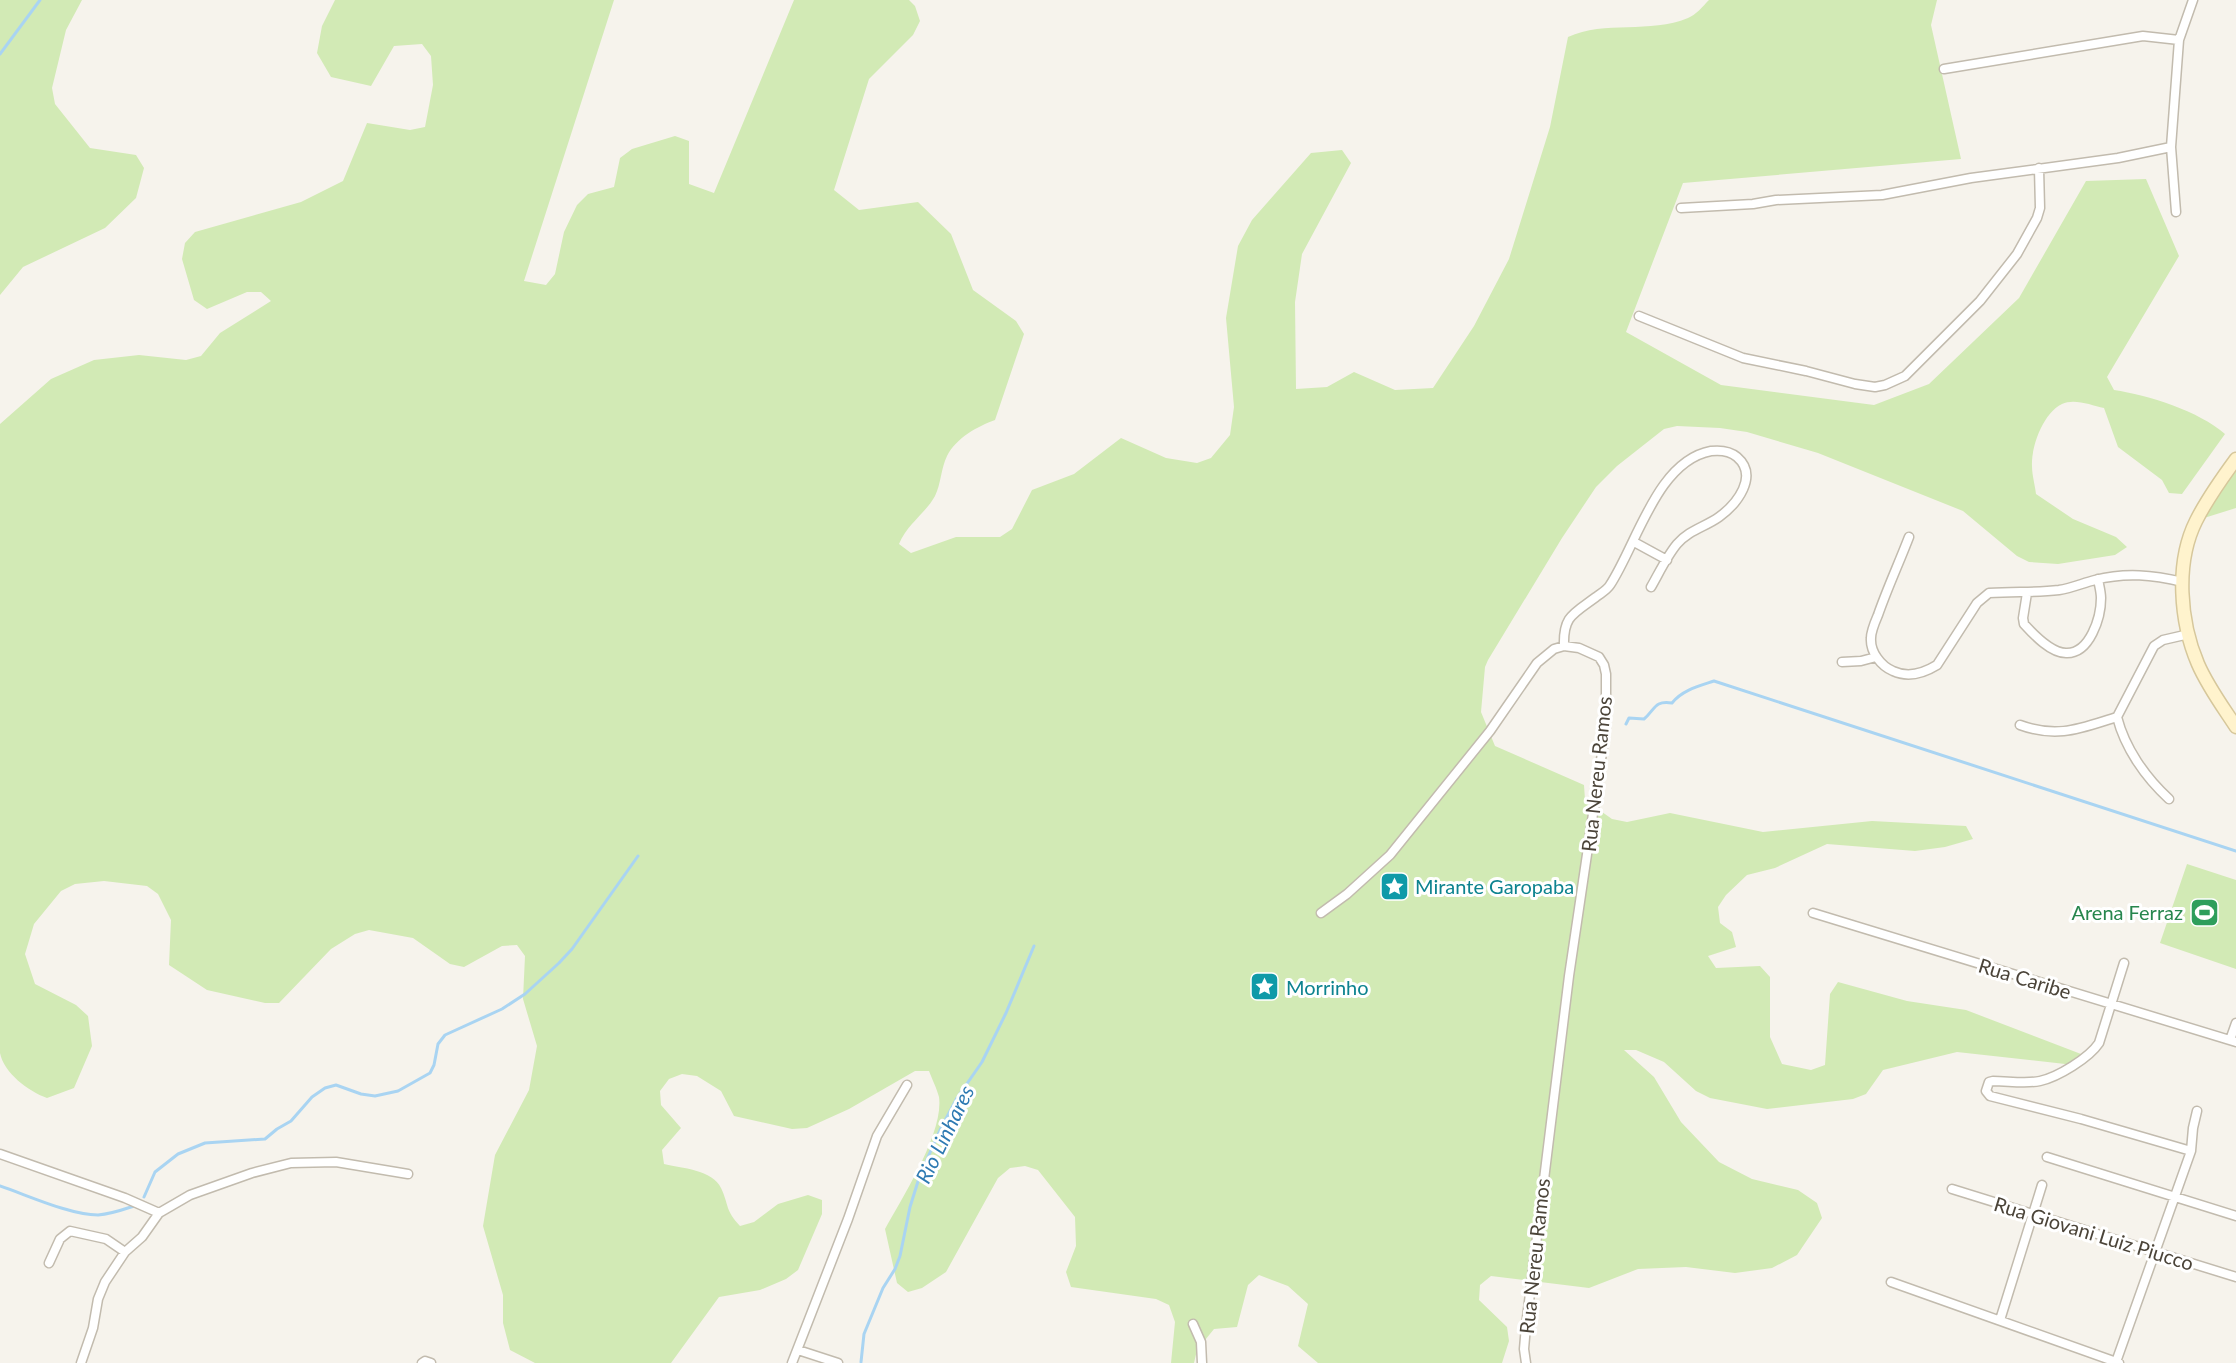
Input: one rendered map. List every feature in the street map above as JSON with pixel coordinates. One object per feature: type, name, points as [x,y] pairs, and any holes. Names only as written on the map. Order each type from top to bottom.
[{"type":"main road","points":[[2233,717],[2201,670],[2186,621],[2183,582],[2187,549],[2196,520],[2236,459]]},
{"type":"street","points":[[2176,212],[2171,147],[2179,40],[2193,0]]},
{"type":"street","points":[[1944,69],[2143,36],[2179,40]]},
{"type":"street","points":[[1682,208],[1753,204],[1776,200],[1882,195],[1971,178],[2118,158],[2171,147]]},
{"type":"street","points":[[1639,316],[1743,358],[1855,384],[1885,386],[1905,376],[1980,301],[2017,254],[2040,208],[2039,168]]},
{"type":"street","points":[[1321,913],[1385,861],[1490,731],[1537,663],[1554,649],[1564,646],[1565,624],[1575,612],[1609,588],[1663,487],[1678,468],[1692,457],[1718,450],[1735,456],[1744,465],[1747,473],[1743,490],[1721,516],[1688,534],[1676,545],[1651,587]]},
{"type":"street","points":[[1909,537],[1891,579],[1871,638],[1876,657],[1889,670],[1899,674],[1913,675],[1928,671],[1937,665],[1982,598],[1989,593],[2061,590],[2098,579],[2145,574],[2183,582]]},
{"type":"street","points":[[1634,542],[1667,560]]},
{"type":"street","points":[[2026,593],[2024,624],[2054,650],[2074,653],[2086,643],[2097,624],[2101,597],[2098,579]]},
{"type":"street","points":[[2169,799],[2155,786],[2132,752],[2123,737],[2117,717],[2154,646],[2163,640],[2189,634]]},
{"type":"street","name":"Rua Nereu Ramos","points":[[1526,1363],[1524,1349],[1526,1326],[1543,1174],[1550,1137],[1569,976],[1606,726],[1604,665],[1599,657],[1591,653],[1564,646]]},
{"type":"street","points":[[1842,662],[1876,657]]},
{"type":"street","points":[[2020,724],[2045,733],[2062,732],[2117,717]]},
{"type":"street","name":"Rua Caribe","points":[[1813,913],[2233,1041]]},
{"type":"street","points":[[2124,963],[2099,1043],[2088,1057],[2041,1081],[1993,1081],[1986,1086],[1986,1091],[1990,1096],[2074,1117],[2191,1151]]},
{"type":"street","points":[[2233,1041],[2236,1023]]},
{"type":"street","points":[[792,1363],[877,1136],[907,1085]]},
{"type":"street","points":[[1891,1282],[2117,1362],[2191,1151],[2197,1111]]},
{"type":"street","points":[[0,1154],[125,1198],[159,1213]]},
{"type":"street","points":[[2047,1157],[2236,1216]]},
{"type":"street","points":[[81,1363],[105,1281],[125,1252],[142,1237],[159,1213],[190,1195],[252,1173],[291,1163],[336,1162],[408,1174]]},
{"type":"street","points":[[2000,1320],[2042,1185]]},
{"type":"street","name":"Rua Giovani Luiz Piucco","points":[[1952,1189],[2236,1277]]},
{"type":"street","points":[[49,1263],[60,1239],[70,1231],[106,1239],[125,1252]]},
{"type":"street","points":[[1193,1324],[1201,1342],[1202,1363]]},
{"type":"street","points":[[798,1350],[838,1363]]},
{"type":"street","points":[[422,1363],[425,1361],[431,1363]]},
{"type":"green space","points":[[0,0],[82,0],[66,30],[52,88],[55,104],[90,148],[136,155],[144,168],[136,198],[105,228],[23,267],[0,295]]},
{"type":"green space","points":[[335,0],[614,0],[524,281],[546,285],[555,274],[564,232],[577,205],[588,194],[614,187],[620,158],[632,149],[675,136],[689,141],[689,184],[714,193],[794,0],[909,0],[915,6],[920,21],[913,35],[869,79],[834,190],[859,210],[918,202],[951,234],[973,290],[1016,321],[1024,334],[995,420],[968,434],[951,450],[945,461],[935,496],[899,544],[911,553],[956,537],[1000,537],[1012,529],[1032,490],[1074,474],[1121,438],[1166,458],[1197,463],[1211,458],[1230,435],[1234,407],[1226,318],[1238,246],[1252,220],[1311,153],[1342,150],[1351,163],[1302,254],[1295,302],[1296,389],[1327,387],[1354,372],[1395,390],[1433,388],[1474,326],[1509,259],[1550,127],[1568,37],[1597,29],[1673,23],[1691,17],[1709,0],[1937,0],[1931,25],[1961,159],[1683,183],[1626,332],[1721,385],[1874,405],[1929,384],[2019,298],[2086,181],[2146,179],[2179,256],[2107,377],[2114,390],[2172,405],[2201,418],[2225,434],[2182,494],[2169,493],[2162,480],[2118,447],[2104,408],[2067,402],[2055,408],[2040,431],[2032,458],[2036,494],[2073,519],[2116,537],[2127,547],[2115,555],[2058,564],[2029,562],[2017,556],[1963,511],[1818,453],[1747,432],[1677,426],[1664,429],[1617,466],[1596,487],[1562,538],[1488,660],[1485,667],[1481,712],[1495,746],[1584,785],[1585,800],[1612,819],[1627,822],[1670,813],[1763,832],[1872,821],[1966,826],[1973,839],[1945,847],[1915,851],[1827,844],[1775,868],[1747,875],[1726,895],[1718,907],[1720,923],[1732,932],[1736,947],[1708,956],[1716,968],[1760,966],[1770,977],[1770,1037],[1782,1064],[1811,1070],[1825,1065],[1830,994],[1838,982],[1907,1001],[1966,1010],[2081,1054],[2074,1065],[1957,1052],[1883,1070],[1866,1094],[1853,1099],[1767,1109],[1710,1098],[1696,1091],[1664,1062],[1636,1050],[1624,1050],[1654,1077],[1681,1122],[1719,1162],[1752,1179],[1798,1190],[1817,1203],[1822,1218],[1797,1255],[1772,1268],[1735,1273],[1686,1267],[1638,1269],[1589,1288],[1491,1276],[1480,1285],[1479,1300],[1507,1327],[1509,1341],[1502,1363],[1318,1363],[1298,1346],[1308,1304],[1288,1286],[1259,1275],[1248,1285],[1237,1327],[1214,1329],[1197,1350],[1194,1363],[1171,1363],[1175,1322],[1169,1305],[1156,1299],[1071,1287],[1066,1272],[1076,1246],[1075,1217],[1038,1170],[1025,1166],[1010,1168],[998,1178],[946,1272],[922,1288],[908,1292],[897,1283],[885,1229],[929,1146],[939,1112],[939,1097],[929,1071],[915,1071],[849,1109],[807,1128],[792,1129],[734,1116],[721,1091],[697,1076],[682,1074],[669,1079],[660,1091],[661,1105],[681,1128],[662,1150],[664,1164],[711,1177],[721,1188],[730,1211],[740,1226],[754,1222],[778,1204],[808,1195],[822,1200],[822,1214],[798,1270],[786,1279],[760,1290],[719,1297],[671,1363],[535,1363],[510,1350],[503,1323],[503,1295],[483,1226],[495,1155],[529,1090],[537,1046],[523,999],[525,956],[517,945],[502,946],[464,967],[450,964],[413,938],[369,930],[355,934],[331,949],[279,1003],[265,1003],[207,990],[169,965],[171,920],[158,894],[147,886],[104,881],[75,884],[61,891],[34,924],[25,954],[35,984],[76,1005],[88,1016],[92,1046],[74,1088],[47,1098],[32,1091],[6,1067],[0,1053],[0,424],[51,379],[94,360],[139,355],[186,360],[201,356],[220,333],[271,301],[261,292],[247,292],[207,309],[194,300],[182,259],[185,243],[195,232],[301,202],[343,181],[367,123],[410,130],[425,127],[433,85],[431,56],[422,44],[394,46],[371,86],[331,77],[317,53],[322,26]]},
{"type":"green space","points":[[2236,468],[2236,508],[2204,518]]},
{"type":"green space","name":"Arena Ferraz","points":[[2187,864],[2236,880],[2236,969],[2160,943]]},
{"type":"waterway","points":[[0,54],[40,0]]},
{"type":"waterway","points":[[1626,724],[1629,718],[1644,719],[1658,704],[1672,703],[1686,692],[1714,681],[2236,851]]},
{"type":"waterway","points":[[144,1197],[155,1172],[178,1154],[205,1143],[265,1139],[291,1121],[312,1097],[325,1088],[336,1085],[361,1094],[375,1096],[398,1091],[430,1073],[438,1044],[445,1035],[502,1009],[525,994],[559,963],[572,949],[638,856]]},
{"type":"waterway","name":"Rio Linhares","points":[[861,1362],[864,1334],[883,1288],[900,1256],[910,1207],[920,1175],[957,1098],[982,1062],[1006,1013],[1034,946]]},
{"type":"waterway","points":[[0,1186],[62,1208],[87,1214],[107,1214],[134,1206]]},
{"type":"place","name":"Mirante Garopaba","points":[[1394,886]]},
{"type":"place","name":"Arena Ferraz","points":[[2204,912]]},
{"type":"place","name":"Morrinho","points":[[1265,987]]}]
